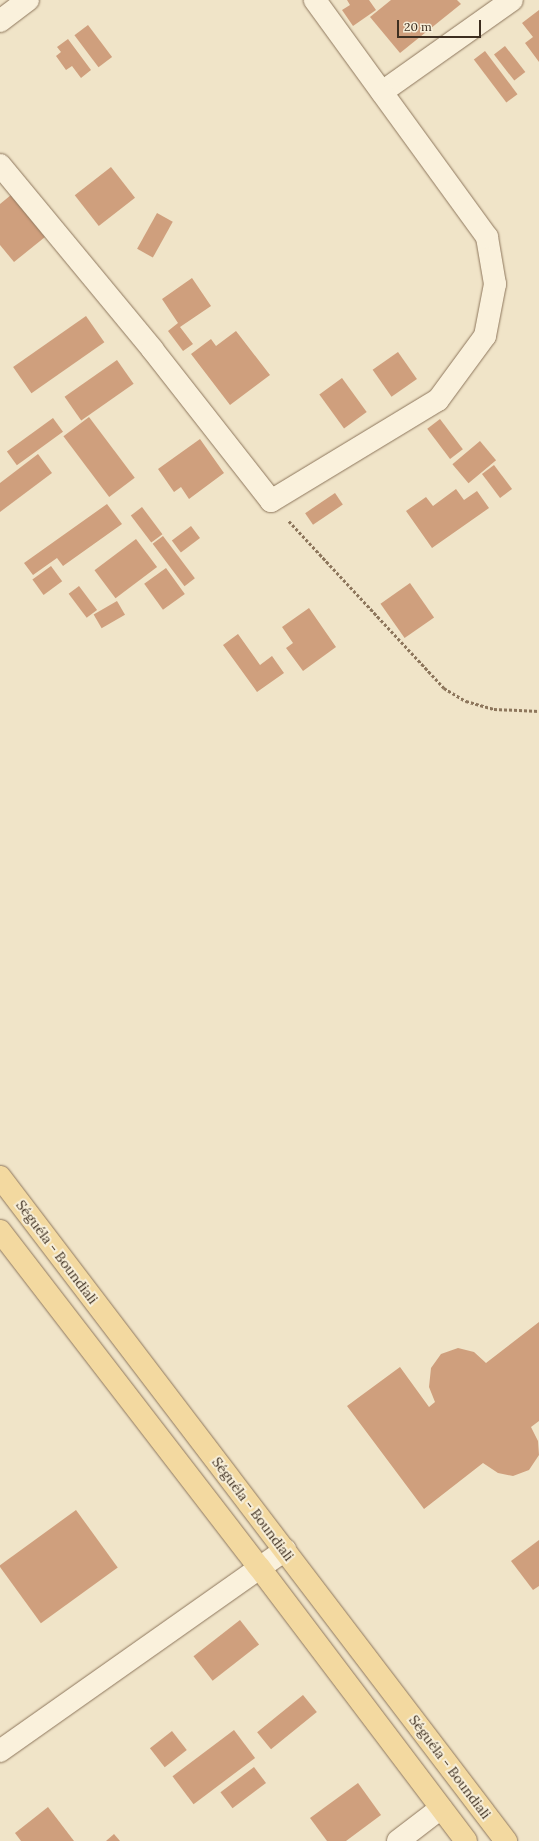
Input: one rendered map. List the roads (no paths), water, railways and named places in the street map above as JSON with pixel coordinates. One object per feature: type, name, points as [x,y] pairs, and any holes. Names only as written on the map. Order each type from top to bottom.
[{"type":"main road","name":"Séguéla - Boundiali","points":[[0,1177],[506,1841]]},
{"type":"main road","points":[[0,1231],[259,1567],[466,1841]]},
{"type":"street","points":[[0,21],[28,0]]},
{"type":"street","points":[[0,165],[152,349],[270,501],[438,400],[485,336],[495,284],[487,238],[315,0]]},
{"type":"street","points":[[382,92],[512,0]]},
{"type":"street","points":[[0,1751],[285,1550]]},
{"type":"street","points":[[398,1841],[441,1808]]}]
